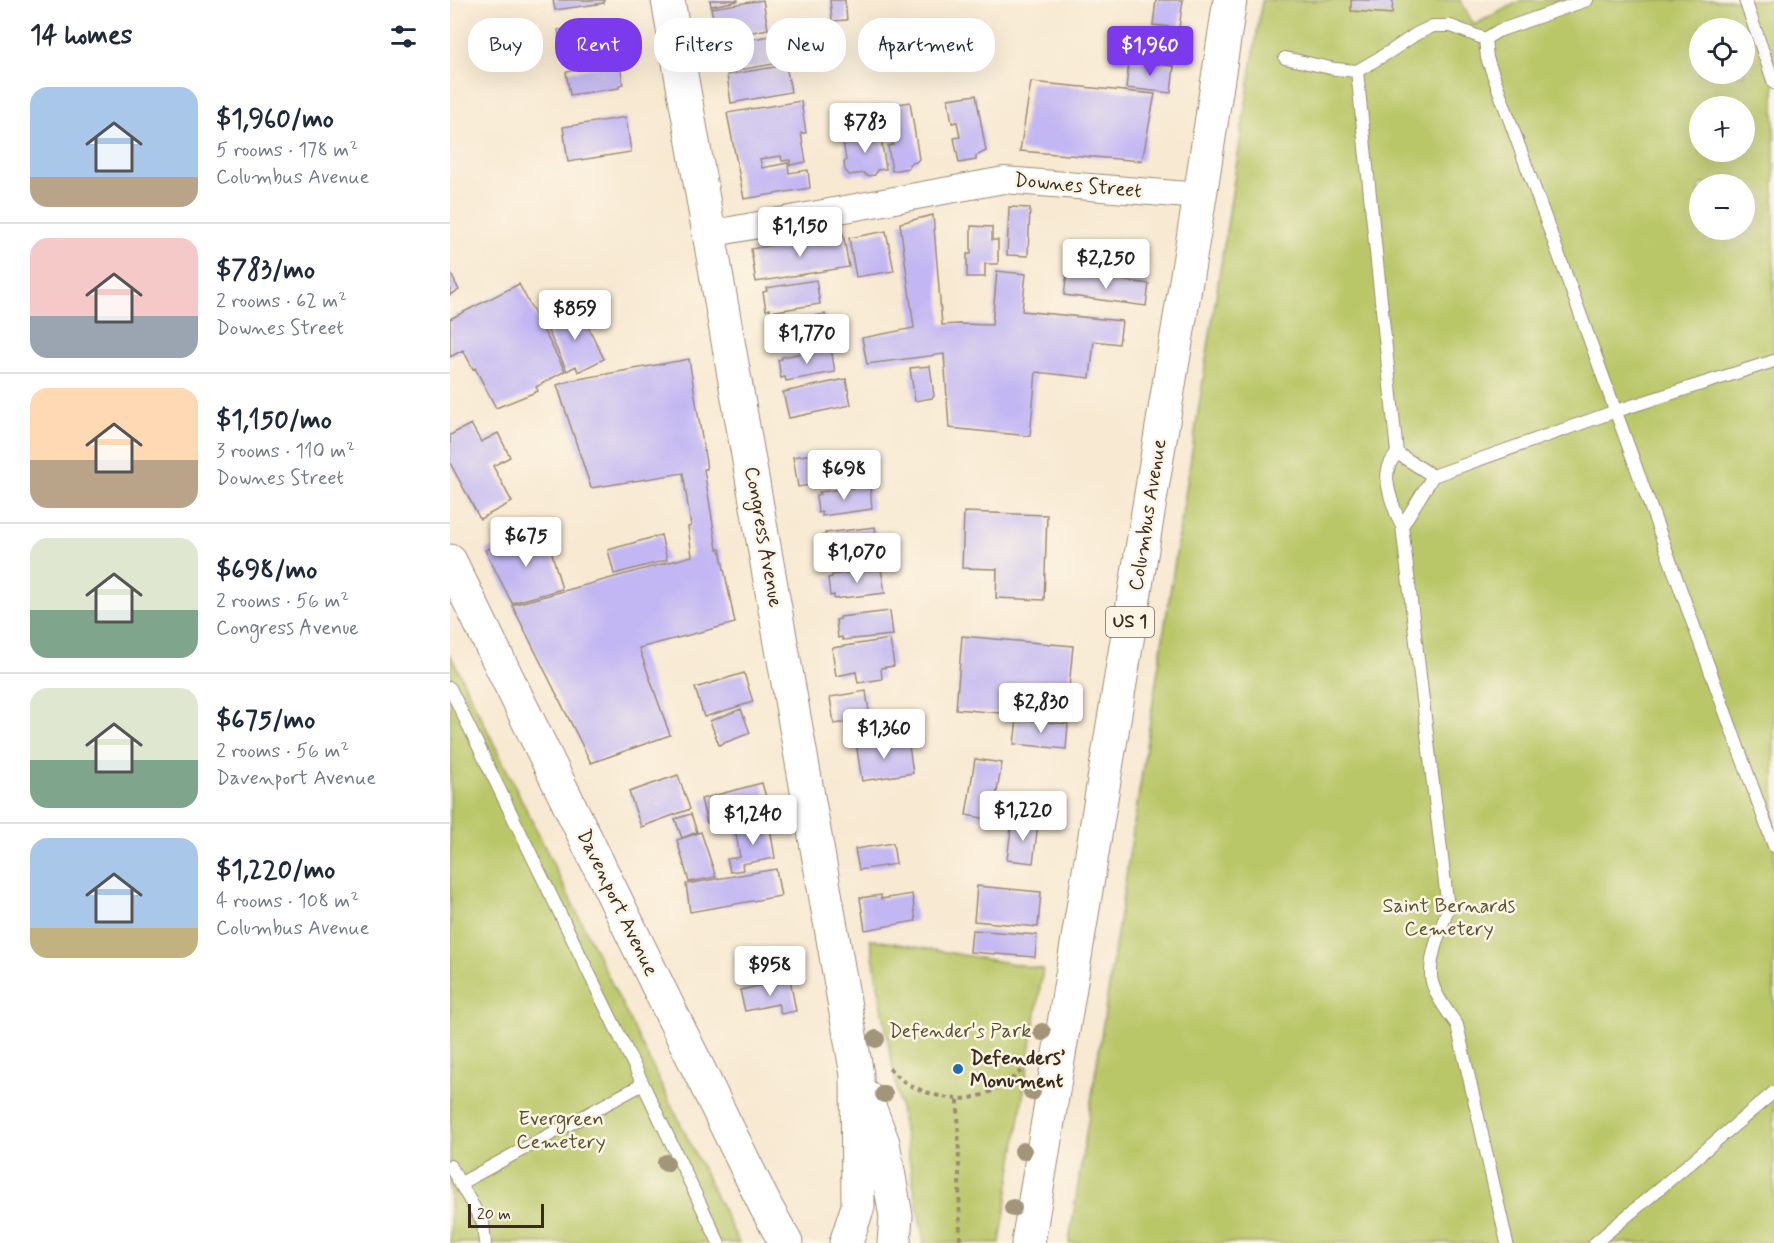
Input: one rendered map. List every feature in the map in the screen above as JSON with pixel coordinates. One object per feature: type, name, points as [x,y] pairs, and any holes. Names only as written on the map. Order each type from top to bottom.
[{"type":"main road","name":"Congress Avenue","points":[[668,0],[857,1075],[858,1206],[846,1243]]},
{"type":"main road","name":"Columbus Avenue","points":[[1028,1243],[1200,196],[1230,0]]},
{"type":"main road","name":"Davenport Avenue","points":[[450,561],[786,1243]]},
{"type":"main road","name":"Congress Avenue","points":[[857,1075],[883,1143],[896,1216],[894,1243]]},
{"type":"street","name":"Downes Street","points":[[709,234],[1004,180],[1200,196]]},
{"type":"lane","points":[[1285,58],[1335,69],[1358,71],[1374,63],[1416,34],[1433,26],[1451,26],[1485,39],[1498,32],[1587,0]]},
{"type":"lane","points":[[1745,0],[1774,83]]},
{"type":"lane","points":[[1485,39],[1487,58],[1774,846]]},
{"type":"lane","points":[[1358,71],[1397,453],[1387,472],[1393,509],[1402,526],[1448,908],[1435,946],[1431,978],[1441,1004],[1457,1025],[1507,1243]]},
{"type":"lane","points":[[1402,526],[1433,476],[1616,411],[1774,361]]},
{"type":"lane","points":[[1397,453],[1433,476]]},
{"type":"lane","points":[[450,688],[719,1243]]},
{"type":"lane","points":[[461,1183],[643,1084]]},
{"type":"lane","points":[[1595,1243],[1774,1092]]},
{"type":"lane","points":[[450,1166],[483,1223],[485,1243]]},
{"type":"path","points":[[889,1068],[906,1083],[921,1091],[958,1100],[986,1094],[1001,1087],[1031,1063]]},
{"type":"path","points":[[958,1100],[960,1243]]},
{"type":"green space","name":"Saint Bernards Cemetery","points":[[1262,0],[1460,0],[1474,25],[1522,0],[1774,0],[1774,1243],[1069,1243]]},
{"type":"green space","name":"Evergreen Cemetery","points":[[450,654],[739,1243],[450,1243]]},
{"type":"green space","name":"Defender's Park","points":[[870,939],[1043,969],[1000,1243],[924,1243]]},
{"type":"building","points":[[553,0],[604,0],[604,3],[555,10]]},
{"type":"building","points":[[710,0],[738,0],[738,1],[711,6]]},
{"type":"building","points":[[763,0],[766,29],[754,32],[754,18],[713,18],[711,8]]},
{"type":"building","points":[[830,0],[845,0],[847,20],[846,18],[832,18]]},
{"type":"building","points":[[1156,0],[1183,0],[1179,28],[1153,25]]},
{"type":"building","points":[[1351,0],[1393,0],[1392,14],[1351,11]]},
{"type":"building","points":[[1149,32],[1184,36],[1181,59],[1146,56]]},
{"type":"building","points":[[766,37],[766,65],[754,67],[754,39]]},
{"type":"building","points":[[1116,39],[1130,41],[1126,63],[1112,61]]},
{"type":"building","points":[[1129,61],[1174,66],[1171,93],[1126,88]]},
{"type":"building","points":[[766,68],[766,72],[787,72],[791,92],[731,103],[727,75]]},
{"type":"building","points":[[566,72],[621,72],[623,84],[619,85],[619,88],[570,95]]},
{"type":"building","points":[[1031,82],[1155,94],[1142,161],[1020,151]]},
{"type":"building","points":[[976,95],[986,151],[976,156],[976,160],[959,163],[954,138],[960,137],[957,122],[952,123],[948,99]]},
{"type":"building","points":[[801,101],[806,133],[801,133],[806,162],[790,165],[790,160],[782,161],[781,156],[760,159],[762,168],[788,163],[789,173],[808,170],[810,188],[744,199],[727,113]]},
{"type":"building","points":[[910,102],[919,159],[909,164],[909,168],[892,171],[888,146],[893,145],[890,130],[885,130],[881,107]]},
{"type":"building","points":[[626,117],[631,152],[568,162],[563,127]]},
{"type":"building","points":[[879,127],[886,169],[877,170],[875,175],[867,176],[864,173],[849,175],[845,170],[843,141],[864,138],[862,130]]},
{"type":"building","points":[[1009,207],[1030,208],[1028,256],[1007,255]]},
{"type":"building","points":[[933,215],[942,325],[992,325],[997,271],[1026,274],[1022,311],[1122,321],[1119,344],[1094,341],[1090,378],[1036,372],[1030,436],[949,428],[944,354],[867,364],[862,338],[914,328],[900,223]]},
{"type":"building","points":[[971,226],[992,227],[992,240],[998,240],[998,264],[985,264],[985,277],[967,277],[967,254],[971,254]]},
{"type":"building","points":[[886,231],[894,271],[856,277],[849,238]]},
{"type":"building","points":[[843,233],[849,267],[756,282],[751,249]]},
{"type":"building","points":[[450,272],[459,290],[450,295]]},
{"type":"building","points":[[1067,273],[1149,284],[1146,306],[1064,295]]},
{"type":"building","points":[[816,280],[820,304],[770,312],[770,309],[766,310],[763,292],[767,291],[766,288]]},
{"type":"building","points":[[519,284],[565,371],[536,387],[538,391],[496,408],[463,350],[450,357],[450,319]]},
{"type":"building","points":[[578,306],[604,359],[578,372],[576,366],[567,371],[548,331],[557,326],[553,318]]},
{"type":"building","points":[[825,314],[829,338],[779,346],[778,343],[774,343],[771,325],[775,325],[775,322]]},
{"type":"building","points":[[831,348],[835,372],[786,381],[785,377],[781,378],[778,360],[782,357]]},
{"type":"building","points":[[689,359],[717,549],[720,549],[735,623],[639,648],[670,735],[591,763],[512,605],[692,556],[688,527],[691,526],[683,473],[591,488],[557,385],[573,380]]},
{"type":"building","points":[[930,366],[934,396],[915,401],[910,368]]},
{"type":"building","points":[[846,379],[851,405],[789,418],[783,392]]},
{"type":"building","points":[[471,424],[481,442],[498,433],[510,457],[493,466],[512,502],[480,519],[450,463],[450,435]]},
{"type":"building","points":[[828,452],[833,481],[798,487],[793,457]]},
{"type":"building","points":[[870,486],[872,509],[822,516],[822,512],[818,513],[816,495],[820,494],[819,492]]},
{"type":"building","points":[[964,512],[1047,515],[1044,600],[996,598],[997,569],[962,568]]},
{"type":"building","points":[[875,527],[878,551],[827,557],[827,554],[823,554],[821,536],[825,536],[825,533]]},
{"type":"building","points":[[546,532],[562,589],[512,603],[485,550]]},
{"type":"building","points":[[661,535],[667,560],[614,574],[608,550]]},
{"type":"building","points":[[881,569],[885,593],[834,599],[834,595],[830,596],[828,578],[832,575]]},
{"type":"building","points":[[890,611],[893,635],[843,640],[842,637],[838,638],[836,620],[840,617]]},
{"type":"building","points":[[962,636],[1073,646],[1066,719],[956,709]]},
{"type":"building","points":[[890,639],[894,666],[881,668],[882,679],[858,683],[856,672],[836,676],[832,648]]},
{"type":"building","points":[[744,673],[753,702],[704,717],[695,688]]},
{"type":"building","points":[[866,691],[870,719],[834,724],[830,697]]},
{"type":"building","points":[[741,709],[750,733],[719,745],[710,721]]},
{"type":"building","points":[[1017,719],[1068,724],[1066,749],[1014,744]]},
{"type":"building","points":[[908,739],[913,773],[862,781],[856,743],[866,742],[866,746]]},
{"type":"building","points":[[975,759],[1002,763],[992,820],[966,815]]},
{"type":"building","points":[[678,775],[690,809],[641,827],[629,792]]},
{"type":"building","points":[[762,783],[770,812],[712,827],[710,822],[707,823],[701,799]]},
{"type":"building","points":[[691,814],[697,832],[682,838],[675,819]]},
{"type":"building","points":[[1012,821],[1038,824],[1033,863],[1007,860]]},
{"type":"building","points":[[769,822],[775,858],[742,864],[743,870],[730,872],[727,859],[740,857],[735,828]]},
{"type":"building","points":[[701,832],[716,877],[689,882],[677,840]]},
{"type":"building","points":[[893,843],[896,864],[859,870],[855,849]]},
{"type":"building","points":[[776,869],[781,896],[690,912],[686,884]]},
{"type":"building","points":[[977,886],[1041,892],[1038,927],[974,921]]},
{"type":"building","points":[[912,894],[916,921],[865,930],[860,898],[881,895],[881,899]]},
{"type":"building","points":[[972,930],[1037,935],[1035,957],[970,952]]},
{"type":"building","points":[[790,979],[796,1011],[781,1014],[778,1004],[745,1011],[740,990]]},
{"type":"place","name":"Defenders’ Monument","points":[[958,1069]]}]
